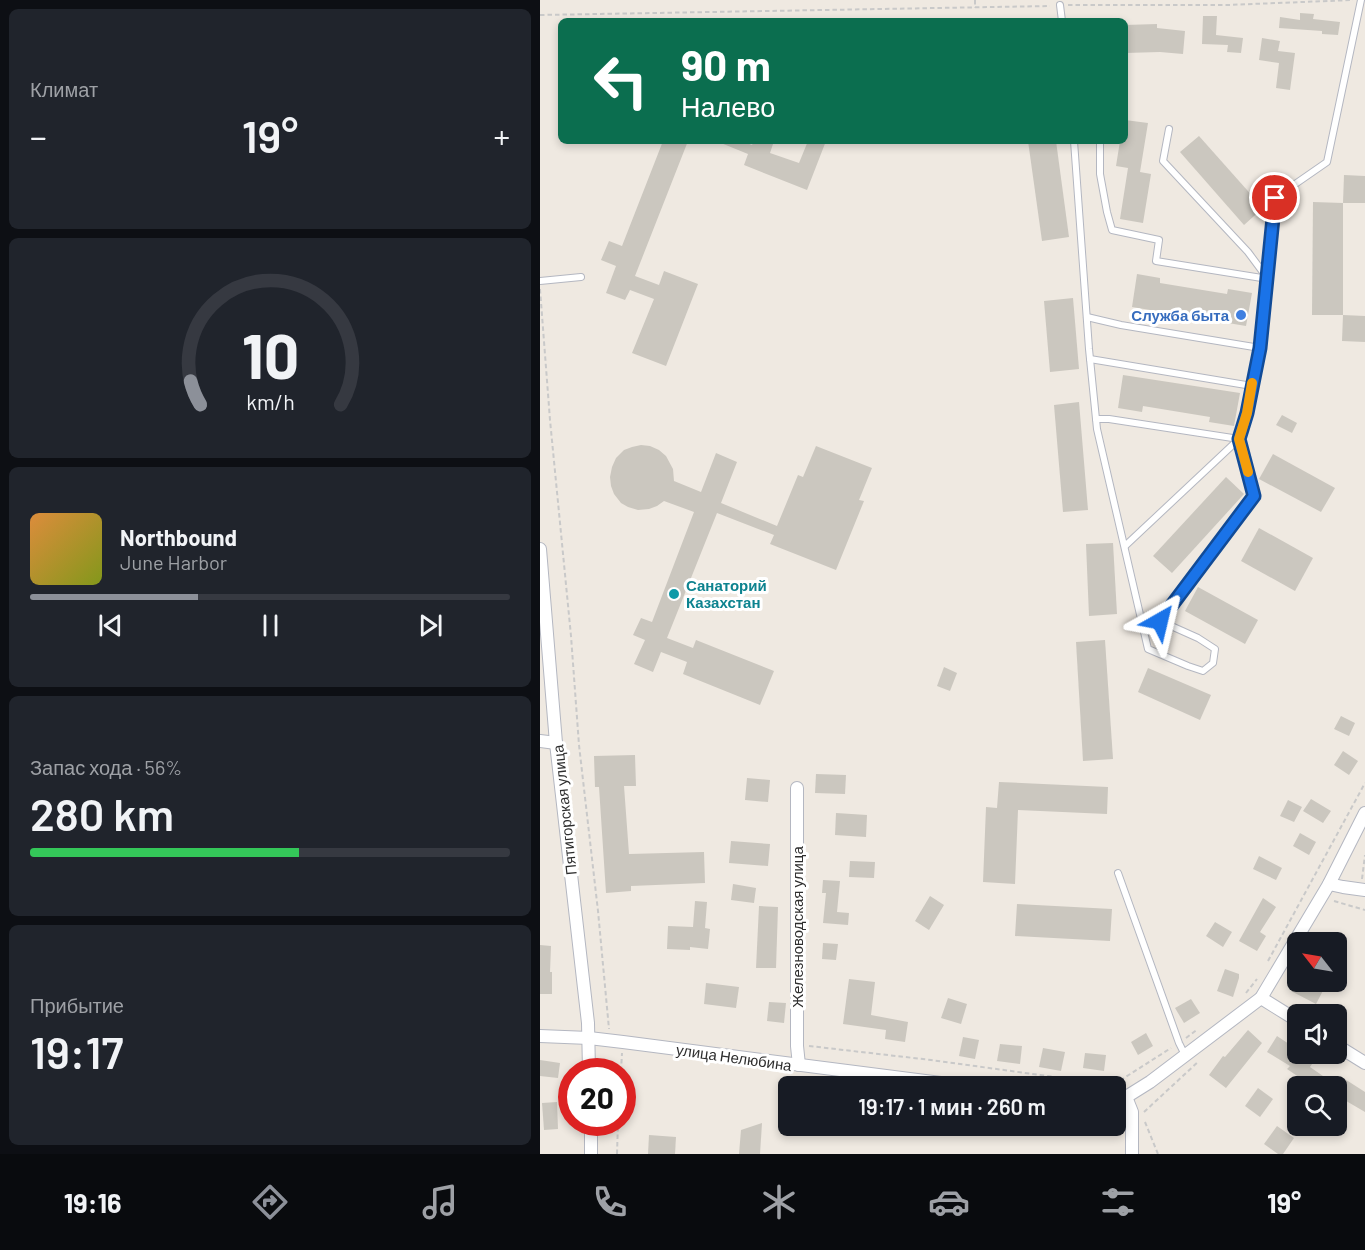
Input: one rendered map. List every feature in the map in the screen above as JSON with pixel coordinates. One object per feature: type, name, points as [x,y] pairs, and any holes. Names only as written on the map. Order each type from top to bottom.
[{"type":"street","name":"Пятигорская улица","points":[[540,549],[556,743],[587,1011],[589,1058]]},
{"type":"street","points":[[540,741],[556,743]]},
{"type":"street","name":"Железноводская улица","points":[[797,788],[799,1065]]},
{"type":"street","points":[[1126,1095],[1150,1082],[1261,998],[1329,884],[1365,813]]},
{"type":"street","points":[[1329,884],[1362,889]]},
{"type":"street","points":[[1261,998],[1287,1013]]},
{"type":"street","name":"улица Нелюбина","points":[[540,1036],[589,1038],[885,1076]]},
{"type":"street","points":[[1347,1052],[1365,1063]]},
{"type":"street","points":[[1126,1104],[1132,1112],[1132,1154]]},
{"type":"street","points":[[591,1136],[591,1154]]},
{"type":"lane","points":[[1125,546],[1239,439],[1247,413],[1260,348],[1275,198],[1327,162],[1361,0]]},
{"type":"lane","points":[[1060,5],[1062,18]]},
{"type":"lane","points":[[1169,129],[1163,161],[1248,252],[1268,279]]},
{"type":"lane","points":[[1074,144],[1097,429],[1148,649],[1203,671],[1213,663],[1215,649],[1160,621]]},
{"type":"lane","points":[[1100,144],[1100,174],[1112,230],[1159,240],[1156,261],[1268,279]]},
{"type":"lane","points":[[540,281],[581,277]]},
{"type":"lane","points":[[1087,317],[1121,325],[1260,348]]},
{"type":"lane","points":[[1090,359],[1252,386]]},
{"type":"lane","points":[[1096,419],[1109,419],[1239,439]]},
{"type":"lane","points":[[1144,630],[1160,621],[1254,496],[1239,439]]},
{"type":"lane","points":[[1118,873],[1185,1056]]},
{"type":"path","points":[[975,0],[975,8]]},
{"type":"path","points":[[1131,0],[1131,5]]},
{"type":"path","points":[[540,15],[1060,5],[1227,5],[1361,0]]},
{"type":"path","points":[[540,287],[579,744],[598,911],[608,1029],[623,1042],[622,1058]]},
{"type":"path","points":[[1265,967],[1365,783]]},
{"type":"path","points":[[1362,889],[1365,855]]},
{"type":"path","points":[[1335,901],[1365,910]]},
{"type":"path","points":[[1244,995],[1259,977]]},
{"type":"path","points":[[798,1046],[931,1060],[1113,1085],[1197,1030]]},
{"type":"path","points":[[1142,1114],[1158,1154]]},
{"type":"path","points":[[617,1154],[618,1136]]},
{"type":"building","points":[[1300,13],[1314,14],[1313,19],[1340,22],[1338,35],[1322,34],[1322,31],[1279,28],[1280,17],[1300,20]]},
{"type":"building","points":[[1203,16],[1217,16],[1216,35],[1243,38],[1241,53],[1227,52],[1228,45],[1202,44]]},
{"type":"building","points":[[1157,24],[1157,28],[1185,31],[1183,54],[1128,53],[1128,25]]},
{"type":"building","points":[[1262,38],[1280,41],[1278,51],[1295,53],[1290,90],[1276,88],[1279,63],[1259,60]]},
{"type":"building","points":[[1128,120],[1148,123],[1140,172],[1151,174],[1143,223],[1120,219],[1128,168],[1116,166],[1120,144],[1128,144]]},
{"type":"building","points":[[1199,136],[1263,208],[1244,225],[1180,152]]},
{"type":"building","points":[[662,144],[687,144],[635,276],[659,285],[664,271],[698,284],[666,366],[632,353],[654,299],[630,290],[625,300],[606,293],[616,266],[601,260],[609,241],[622,246]]},
{"type":"building","points":[[723,144],[773,144],[770,153],[799,163],[807,144],[825,144],[807,190],[744,165],[748,154]]},
{"type":"building","points":[[1028,144],[1056,144],[1069,237],[1042,241]]},
{"type":"building","points":[[1344,175],[1365,176],[1365,203],[1343,203]]},
{"type":"building","points":[[1313,202],[1343,203],[1343,315],[1312,315]]},
{"type":"building","points":[[1137,274],[1160,278],[1160,283],[1227,294],[1228,289],[1252,293],[1246,326],[1132,307]]},
{"type":"building","points":[[1073,298],[1079,369],[1050,372],[1044,301]]},
{"type":"building","points":[[1343,315],[1365,316],[1365,342],[1342,341]]},
{"type":"building","points":[[1123,375],[1240,393],[1234,426],[1209,422],[1210,417],[1143,406],[1142,412],[1118,408]]},
{"type":"building","points":[[1079,402],[1088,510],[1063,512],[1054,405]]},
{"type":"building","points":[[1282,415],[1297,423],[1292,433],[1276,425]]},
{"type":"building","name":"Санаторий Казахстан","points":[[641,445],[650,446],[666,456],[673,469],[674,481],[701,492],[716,453],[737,462],[721,503],[777,526],[798,475],[803,477],[816,446],[872,468],[859,500],[864,501],[836,570],[770,544],[774,535],[717,513],[667,638],[693,648],[696,640],[774,671],[760,705],[683,674],[687,662],[661,652],[653,672],[634,664],[645,640],[633,635],[641,618],[652,622],[694,512],[664,501],[649,509],[638,510],[621,503],[611,486],[612,467],[616,458],[624,450]]},
{"type":"building","points":[[1273,454],[1335,488],[1321,512],[1259,479]]},
{"type":"building","points":[[1226,477],[1244,494],[1172,573],[1153,556]]},
{"type":"building","points":[[1259,528],[1313,558],[1295,591],[1241,561]]},
{"type":"building","points":[[1113,543],[1117,614],[1089,616],[1086,544]]},
{"type":"building","points":[[1198,587],[1258,620],[1245,644],[1185,611]]},
{"type":"building","points":[[1105,640],[1113,759],[1083,761],[1076,642]]},
{"type":"building","points":[[944,667],[957,673],[950,691],[937,686]]},
{"type":"building","points":[[1148,668],[1211,695],[1200,720],[1138,692]]},
{"type":"building","points":[[1341,716],[1355,723],[1349,736],[1334,729]]},
{"type":"building","points":[[1343,751],[1358,761],[1349,775],[1334,765]]},
{"type":"building","points":[[635,755],[636,786],[624,786],[629,854],[704,852],[705,883],[631,886],[631,891],[606,893],[599,787],[595,787],[594,756]]},
{"type":"building","points":[[816,774],[846,775],[845,794],[815,793]]},
{"type":"building","points":[[747,778],[770,780],[768,802],[745,800]]},
{"type":"building","points":[[999,782],[1108,787],[1107,814],[1018,810],[1015,884],[983,882],[986,807],[997,808]]},
{"type":"building","points":[[1311,799],[1331,811],[1323,823],[1303,811]]},
{"type":"building","points":[[1288,800],[1302,807],[1294,822],[1280,816]]},
{"type":"building","points":[[836,813],[867,815],[866,837],[835,835]]},
{"type":"building","points":[[1300,833],[1316,842],[1309,855],[1293,846]]},
{"type":"building","points":[[731,841],[770,844],[768,866],[729,863]]},
{"type":"building","points":[[1259,856],[1282,868],[1276,880],[1253,869]]},
{"type":"building","points":[[850,861],[875,862],[874,878],[849,877]]},
{"type":"building","points":[[823,880],[840,881],[837,912],[849,913],[848,925],[823,923],[826,893],[822,893]]},
{"type":"building","points":[[733,884],[756,888],[754,903],[731,900]]},
{"type":"building","points":[[930,896],[944,905],[929,930],[915,921]]},
{"type":"building","points":[[1263,898],[1276,907],[1260,932],[1266,936],[1257,951],[1239,941]]},
{"type":"building","points":[[695,901],[707,902],[705,928],[710,929],[708,949],[690,947],[690,950],[667,949],[668,926],[693,927]]},
{"type":"building","points":[[1017,904],[1112,909],[1110,941],[1015,936]]},
{"type":"building","points":[[759,906],[778,907],[776,968],[756,968]]},
{"type":"building","points":[[1215,922],[1232,932],[1223,947],[1206,936]]},
{"type":"building","points":[[823,943],[838,944],[836,960],[822,959]]},
{"type":"building","points":[[540,945],[551,946],[552,994],[540,994]]},
{"type":"building","points":[[1225,969],[1239,974],[1233,997],[1217,991]]},
{"type":"building","points":[[849,979],[875,982],[871,1015],[908,1022],[905,1042],[885,1039],[886,1030],[843,1024]]},
{"type":"building","points":[[706,983],[739,987],[736,1008],[704,1004]]},
{"type":"building","points":[[1293,992],[1322,992],[1316,1004]]},
{"type":"building","points":[[948,998],[967,1004],[961,1024],[941,1018]]},
{"type":"building","points":[[1191,999],[1200,1013],[1184,1023],[1175,1008]]},
{"type":"building","points":[[769,1002],[786,1003],[784,1023],[767,1021]]},
{"type":"building","points":[[1248,1030],[1262,1043],[1226,1088],[1209,1075],[1223,1056],[1225,1057]]},
{"type":"building","points":[[1146,1033],[1153,1046],[1138,1055],[1131,1042]]},
{"type":"building","points":[[1277,1036],[1287,1043],[1287,1064],[1312,1064],[1310,1067],[1323,1076],[1297,1076],[1287,1069],[1290,1066],[1267,1052]]},
{"type":"building","points":[[963,1037],[979,1040],[975,1059],[959,1056]]},
{"type":"building","points":[[1000,1044],[1022,1046],[1020,1064],[997,1061]]},
{"type":"building","points":[[1043,1048],[1065,1052],[1061,1071],[1039,1067]]},
{"type":"building","points":[[1085,1053],[1106,1055],[1104,1071],[1083,1068]]},
{"type":"building","points":[[540,1060],[558,1063],[558,1078],[540,1076]]},
{"type":"building","points":[[1347,1080],[1365,1092],[1365,1112],[1347,1101]]},
{"type":"building","points":[[1258,1088],[1273,1099],[1260,1117],[1245,1106]]},
{"type":"building","points":[[557,1102],[558,1129],[544,1130],[542,1103]]},
{"type":"building","points":[[762,1123],[760,1154],[739,1154],[741,1130]]},
{"type":"building","points":[[1277,1126],[1287,1133],[1287,1136],[1294,1138],[1283,1154],[1278,1154],[1264,1144]]},
{"type":"building","points":[[649,1135],[676,1137],[675,1154],[648,1154]]},
{"type":"slow traffic","points":[[1248,472],[1239,439],[1247,413],[1252,383]]},
{"type":"place","name":"Служба быта","points":[[1241,315]]},
{"type":"place","name":"Санаторий Казахстан","points":[[674,594]]},
{"type":"route","points":[[1160,621],[1254,496],[1239,439],[1247,413],[1260,348],[1275,198]]}]
